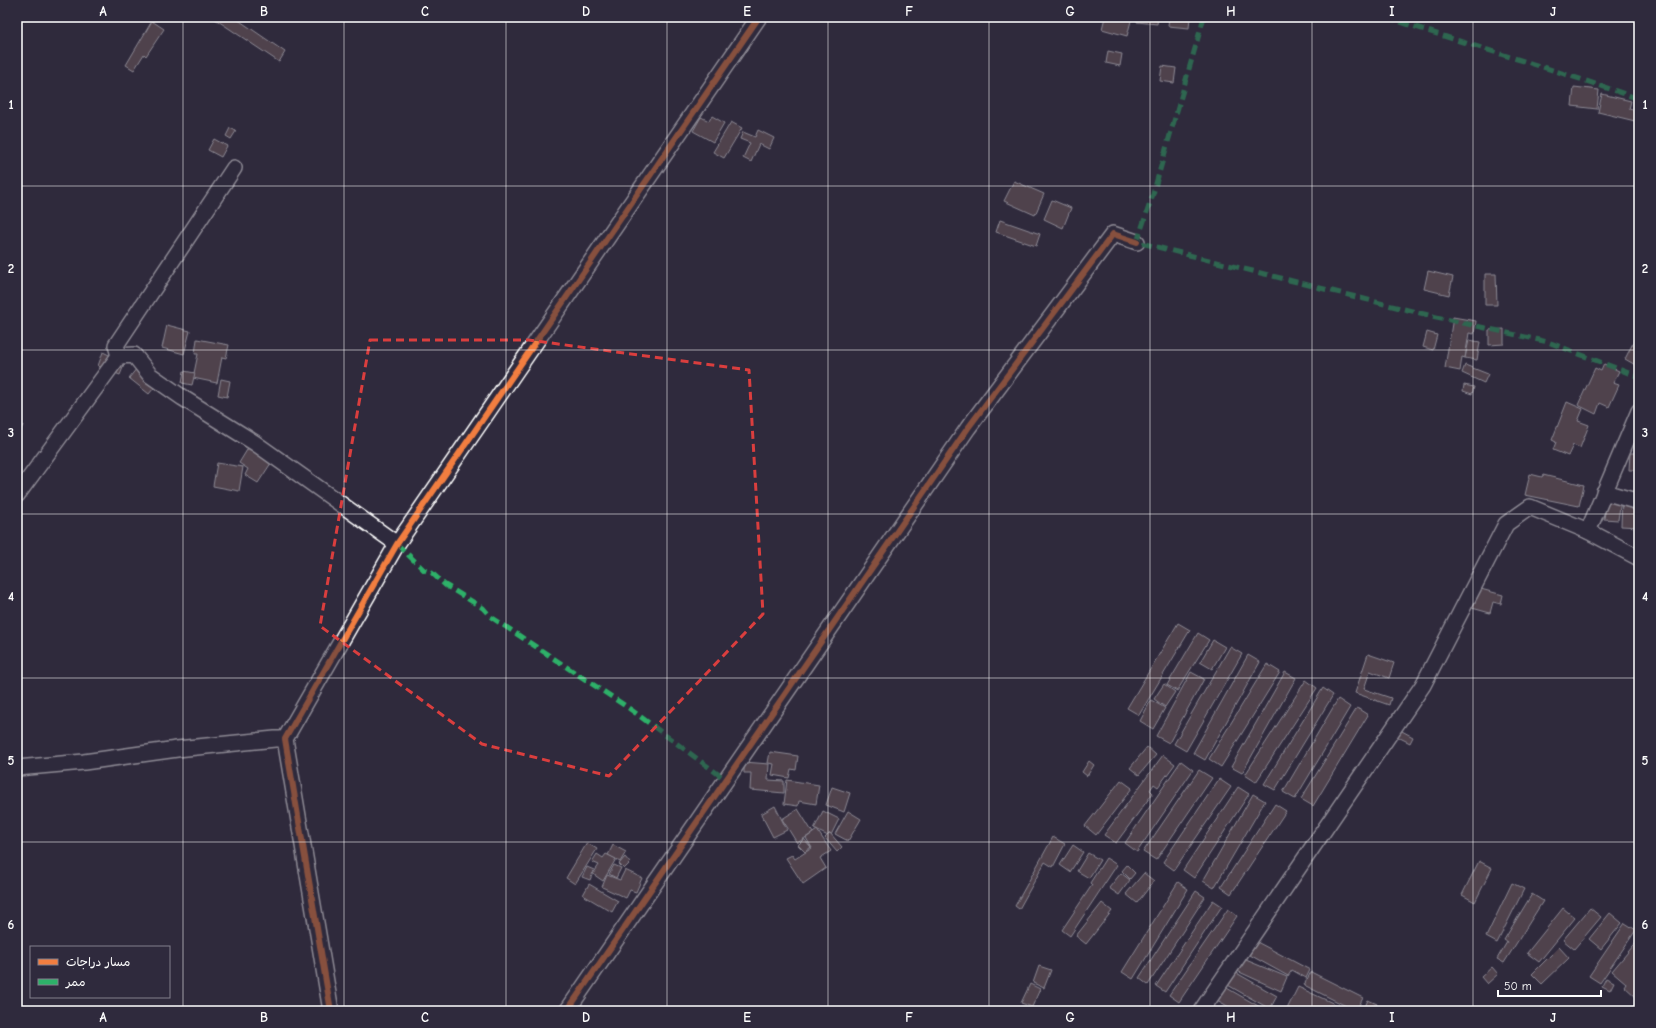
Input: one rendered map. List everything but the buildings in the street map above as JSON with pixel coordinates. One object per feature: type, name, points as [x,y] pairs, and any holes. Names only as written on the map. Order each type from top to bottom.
[{"type":"street","points":[[331,1011],[285,739],[397,544],[759,17]]},
{"type":"street","points":[[17,495],[117,351],[234,168]]},
{"type":"street","points":[[567,1011],[973,422],[1113,234],[1137,242]]},
{"type":"street","points":[[117,351],[134,355],[150,375],[183,398],[255,443],[397,544]]},
{"type":"street","points":[[1588,531],[1638,415]]},
{"type":"street","points":[[1604,492],[1639,502]]},
{"type":"street","points":[[1201,1011],[1423,685],[1506,524],[1530,507],[1588,531],[1639,558]]},
{"type":"street","points":[[17,768],[84,762],[185,748],[285,739]]},
{"type":"highlighted area","points":[[370,340],[529,340],[749,370],[763,614],[609,776],[482,744],[320,626]]},
{"type":"marked path","points":[[1204,17],[1153,194],[1137,242],[1432,316],[1548,342],[1639,377]]},
{"type":"marked path","points":[[1386,17],[1639,99]]},
{"type":"marked path","points":[[397,544],[424,570],[432,573],[445,585],[483,608],[491,617],[630,709],[726,780]]},
{"type":"cycle path","points":[[331,1011],[285,739],[397,544],[759,17]]},
{"type":"cycle path","points":[[567,1011],[968,428],[1113,234],[1137,242]]}]
